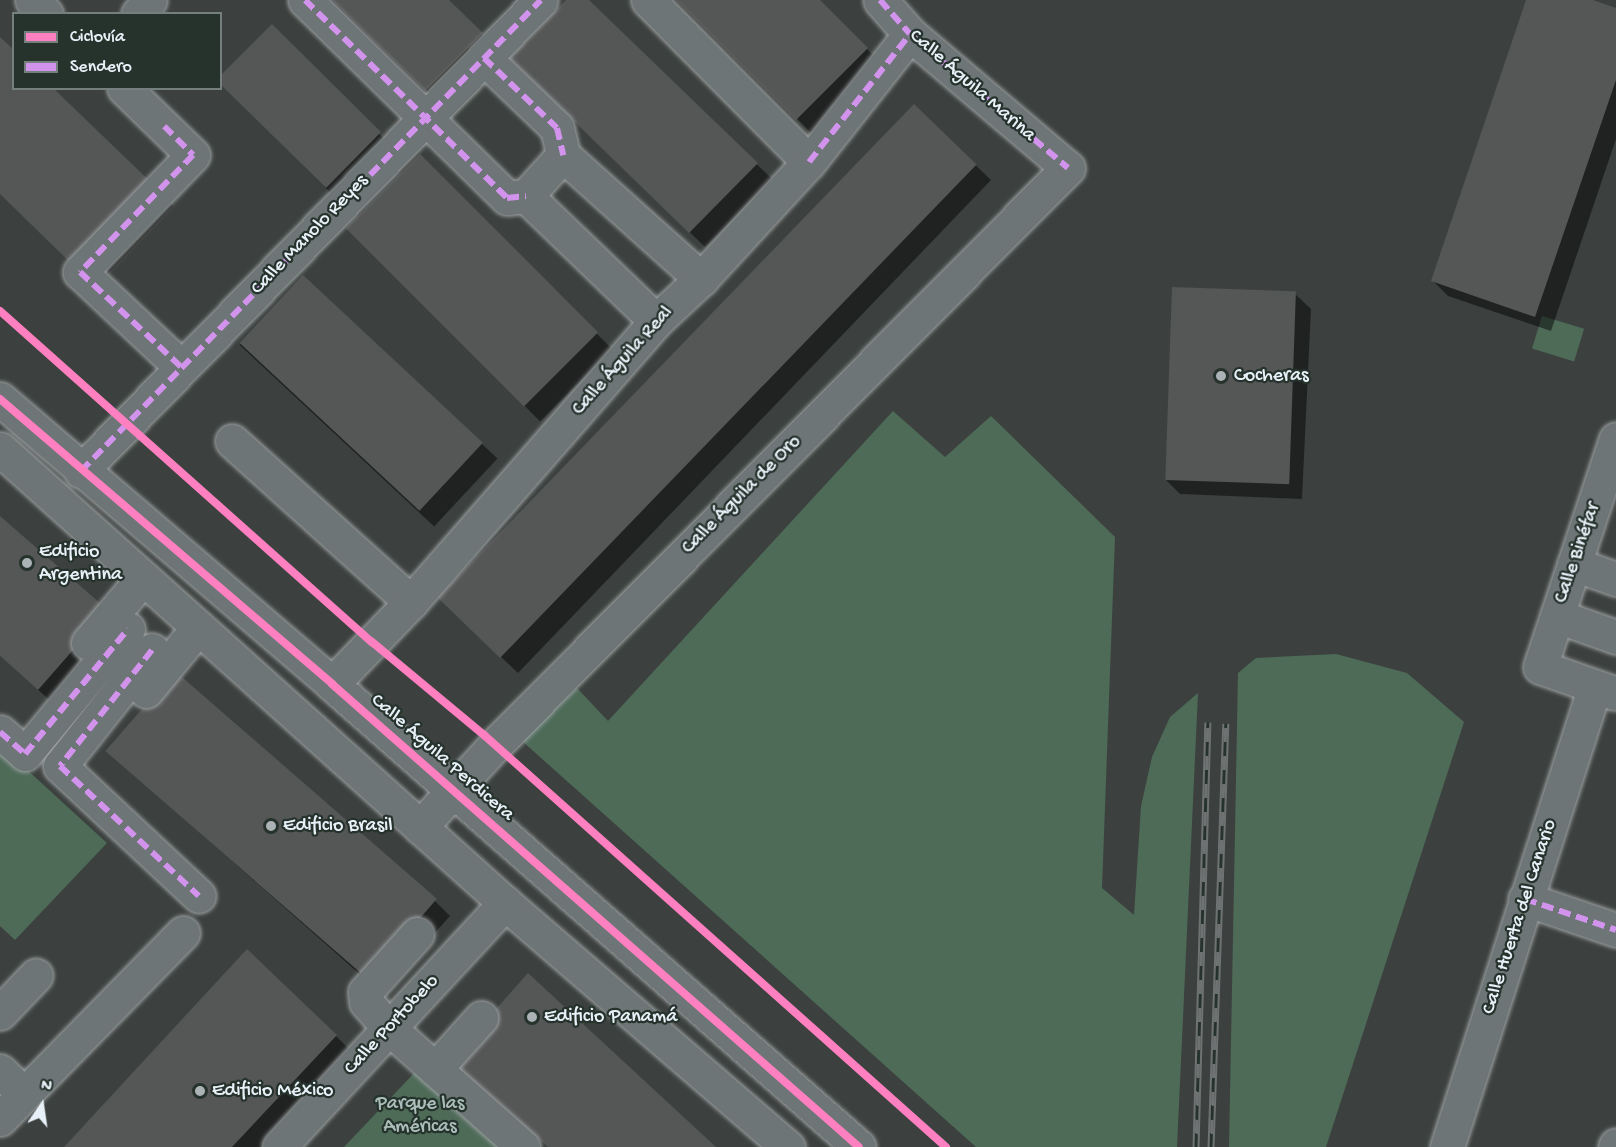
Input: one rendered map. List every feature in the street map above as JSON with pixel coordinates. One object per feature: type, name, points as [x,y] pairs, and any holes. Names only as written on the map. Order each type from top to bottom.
[{"type":"street","points":[[32,0],[44,12]]},
{"type":"street","points":[[306,0],[507,198],[526,196],[563,155]]},
{"type":"street","points":[[648,0],[809,162]]},
{"type":"street","name":"Calle Águila Marina","points":[[880,0],[910,34],[1068,168]]},
{"type":"street","name":"Calle Manolo Reyes","points":[[81,471],[484,58],[534,2]]},
{"type":"street","name":"Calle Águila Real","points":[[332,684],[411,602],[656,321],[701,279],[809,162],[910,34]]},
{"type":"street","points":[[484,58],[557,128],[563,155],[701,279]]},
{"type":"street","points":[[126,90],[193,155],[80,272],[181,367]]},
{"type":"street","name":"Calle Águila de Oro","points":[[420,827],[512,728],[1068,168]]},
{"type":"street","points":[[526,196],[656,321]]},
{"type":"street","name":"Calle Águila Perdicera","points":[[0,399],[454,790],[858,1147]]},
{"type":"street","name":"Calle Binéfar","points":[[1605,690],[1540,667],[1616,439]]},
{"type":"street","points":[[232,441],[411,602]]},
{"type":"street","points":[[0,449],[505,903],[788,1147]]},
{"type":"street","points":[[1574,564],[1616,579]]},
{"type":"street","points":[[48,690],[143,578]]},
{"type":"street","points":[[1557,616],[1616,637]]},
{"type":"street","points":[[103,741],[198,628]]},
{"type":"street","points":[[0,732],[25,754],[140,640],[60,766],[199,896]]},
{"type":"street","name":"Calle Huerta del Canario","points":[[1447,1147],[1525,899],[1605,690]]},
{"type":"street","points":[[1525,899],[1616,930]]},
{"type":"street","name":"Calle Portobelo","points":[[279,1147],[505,903]]},
{"type":"street","points":[[0,1119],[183,933]]},
{"type":"street","points":[[417,934],[365,992],[366,1002],[389,1028],[523,1147]]},
{"type":"street","points":[[0,1013],[36,975]]},
{"type":"street","points":[[435,1068],[480,1018]]},
{"type":"street","points":[[0,1071],[24,1094]]},
{"type":"green space","points":[[1542,316],[1584,329],[1574,361],[1532,349]]},
{"type":"green space","points":[[893,411],[945,457],[991,416],[1115,537],[1102,888],[1134,915],[1141,806],[1152,757],[1170,717],[1198,693],[1177,1147],[976,1147],[521,740],[577,688],[608,721]]},
{"type":"green space","points":[[1336,654],[1407,673],[1464,722],[1326,1147],[1229,1147],[1238,673],[1256,658]]},
{"type":"green space","points":[[0,745],[107,843],[15,940],[0,926]]},
{"type":"green space","name":"Parque las Américas","points":[[418,1069],[505,1147],[344,1147]]},
{"type":"building","points":[[332,0],[449,0],[483,33],[425,91]]},
{"type":"building","points":[[566,0],[589,0],[758,163],[689,233],[509,58]]},
{"type":"building","points":[[676,0],[820,0],[868,48],[796,120]]},
{"type":"building","points":[[1526,0],[1593,0],[1616,8],[1616,80],[1535,317],[1431,281]]},
{"type":"building","points":[[272,24],[381,132],[326,188],[222,86],[222,74]]},
{"type":"building","points":[[0,37],[12,48],[12,90],[55,90],[159,190],[80,272],[0,194]]},
{"type":"building","points":[[914,104],[977,164],[500,658],[437,597]]},
{"type":"building","points":[[420,154],[598,332],[524,406],[346,228]]},
{"type":"building","points":[[303,275],[483,443],[419,511],[240,343]]},
{"type":"building","points":[[1172,287],[1296,291],[1289,484],[1165,480]]},
{"type":"building","name":"Edificio Argentina","points":[[0,516],[108,610],[38,690],[0,656]]},
{"type":"building","name":"Edificio Brasil","points":[[175,671],[437,899],[367,979],[105,751]]},
{"type":"building","name":"Edificio México","points":[[247,949],[337,1035],[232,1147],[64,1147]]},
{"type":"building","name":"Edificio Panamá","points":[[528,973],[716,1147],[548,1147],[449,1062]]},
{"type":"railway","points":[[1196,1147],[1208,722]]},
{"type":"railway","points":[[1211,1147],[1226,723]]},
{"type":"marked path","points":[[305,0],[507,198],[526,196]]},
{"type":"marked path","points":[[81,471],[541,0]]},
{"type":"marked path","points":[[880,0],[910,34],[1068,168]]},
{"type":"marked path","points":[[809,162],[910,34]]},
{"type":"marked path","points":[[484,58],[557,128],[563,155]]},
{"type":"marked path","points":[[164,126],[193,155],[80,272],[181,367]]},
{"type":"marked path","points":[[0,732],[25,754],[128,629]]},
{"type":"marked path","points":[[152,650],[60,766],[199,896]]},
{"type":"marked path","points":[[1525,899],[1616,930]]},
{"type":"cycle path","points":[[0,311],[372,642],[484,735],[946,1147]]},
{"type":"cycle path","points":[[0,399],[332,684],[859,1147]]},
{"type":"place","name":"Cocheras","points":[[1221,376]]},
{"type":"place","name":"Edificio Argentina","points":[[27,563]]},
{"type":"place","name":"Edificio Brasil","points":[[271,826]]},
{"type":"place","name":"Edificio Panamá","points":[[532,1017]]},
{"type":"place","name":"Edificio México","points":[[200,1091]]}]
